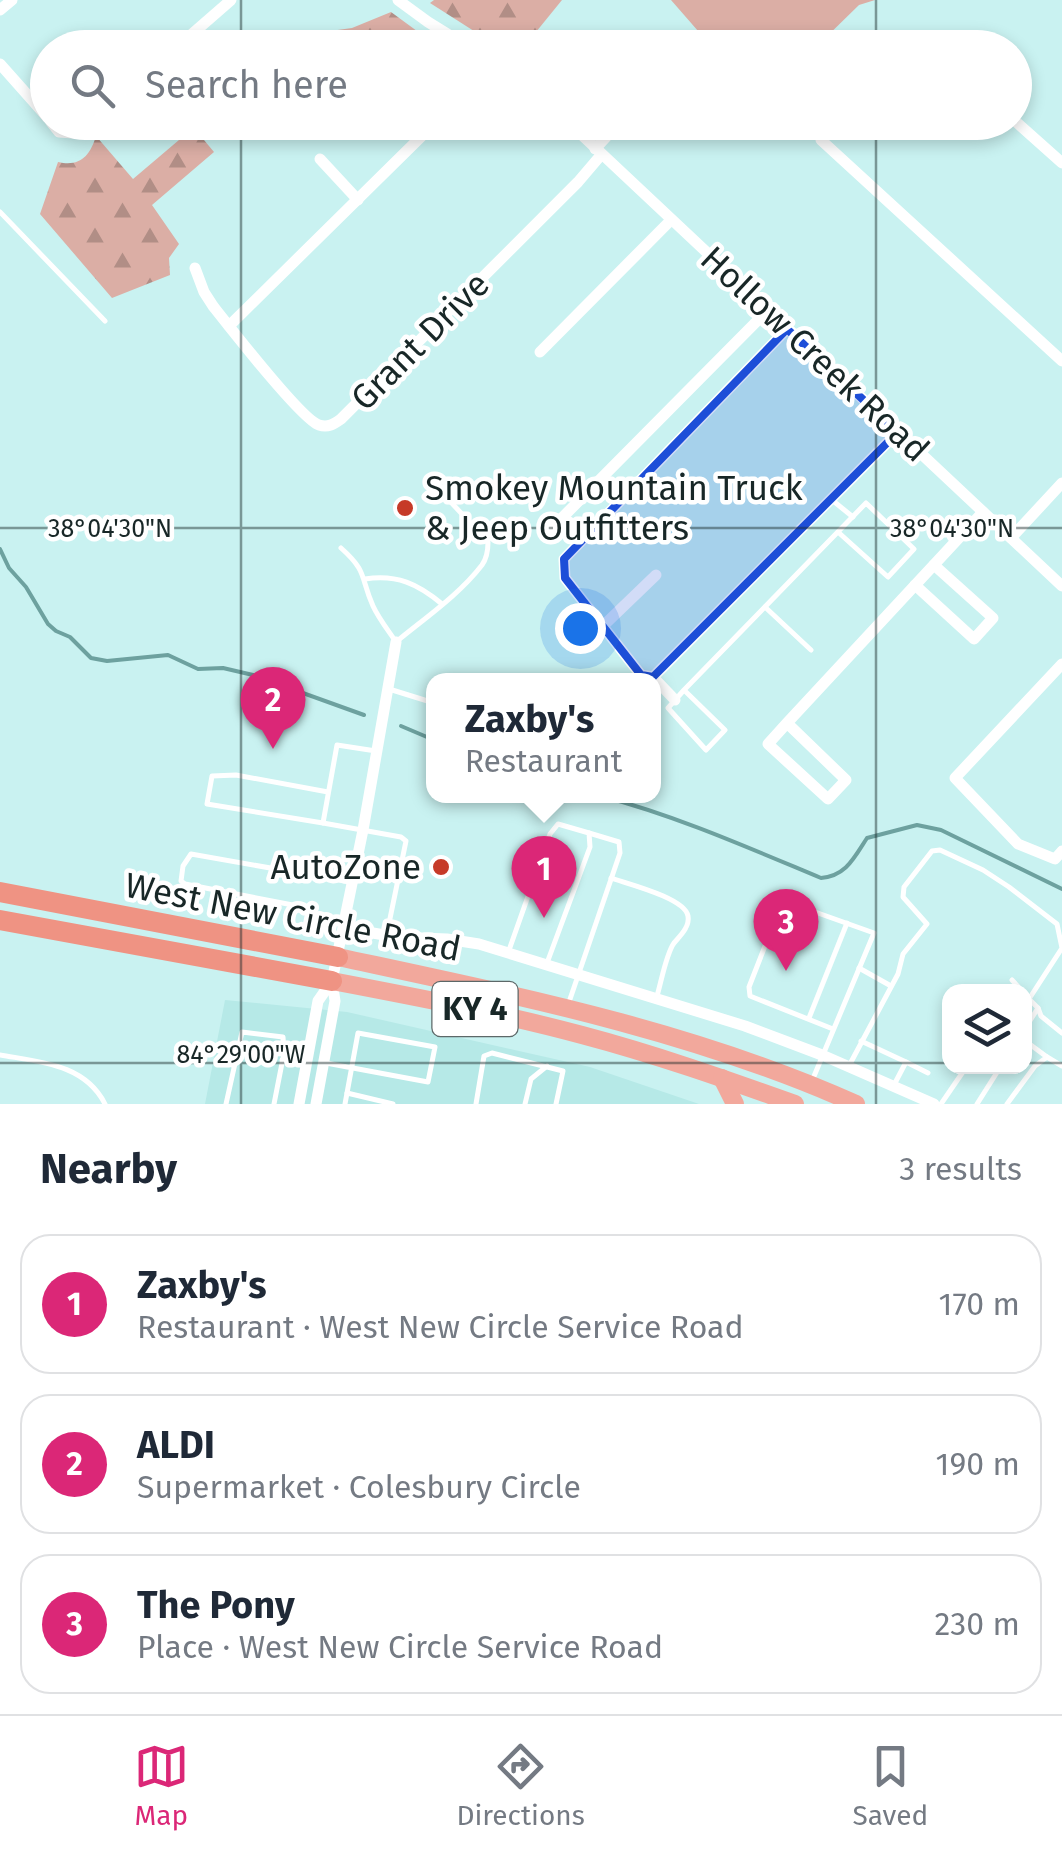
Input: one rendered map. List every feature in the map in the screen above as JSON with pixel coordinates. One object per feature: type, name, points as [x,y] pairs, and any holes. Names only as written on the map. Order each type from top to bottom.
[{"type":"highway","name":"West New Circle Road","points":[[0,889],[567,1008],[658,1032],[811,1084],[856,1104]]},
{"type":"highway","name":"West New Circle Road","points":[[0,920],[550,1026],[722,1078],[770,1100],[796,1104]]},
{"type":"highway","points":[[722,1078],[735,1104]]},
{"type":"street","points":[[0,10],[12,0]]},
{"type":"street","points":[[197,30],[231,0]]},
{"type":"street","points":[[405,2],[441,30]]},
{"type":"street","points":[[0,64],[30,98]]},
{"type":"street","points":[[1032,136],[1062,164]]},
{"type":"street","points":[[195,268],[204,292],[229,326],[418,140]]},
{"type":"street","name":"Hollow Creek Road","points":[[586,140],[1062,586]]},
{"type":"street","points":[[598,152],[607,140]]},
{"type":"street","points":[[820,140],[1062,361]]},
{"type":"street","name":"Grant Drive","points":[[229,326],[306,416],[315,424],[332,425],[578,182],[598,152]]},
{"type":"street","points":[[320,159],[358,200]]},
{"type":"street","points":[[540,352],[672,220]]},
{"type":"street","points":[[549,531],[768,310]]},
{"type":"street","points":[[639,673],[565,578],[564,559],[787,329]]},
{"type":"street","points":[[656,673],[898,432]]},
{"type":"street","points":[[1012,538],[1062,482]]},
{"type":"street","points":[[788,723],[846,780],[828,799],[768,744],[984,512]]},
{"type":"street","points":[[914,585],[974,639],[993,618],[934,565]]},
{"type":"street","points":[[602,626],[656,574]]},
{"type":"street","points":[[299,1104],[318,1001],[332,981],[338,957],[396,642]]},
{"type":"street","points":[[1062,664],[954,778],[1018,844],[1055,859],[1062,851]]},
{"type":"street","points":[[661,686],[675,700]]},
{"type":"street","points":[[344,928],[386,936],[464,940],[508,953],[744,1026],[937,1104]]},
{"type":"street","points":[[316,1104],[335,1001],[332,981]]},
{"type":"lane","points":[[0,212],[106,320]]},
{"type":"lane","points":[[340,548],[356,561],[376,613],[396,642],[442,604],[483,564],[488,553],[488,542],[434,484]]},
{"type":"lane","points":[[831,499],[852,517]]},
{"type":"lane","points":[[684,690],[725,730],[706,750],[668,708],[684,690],[866,503],[914,549],[888,577],[838,532]]},
{"type":"lane","points":[[365,579],[401,580],[422,587],[442,604]]},
{"type":"lane","points":[[765,607],[812,650]]},
{"type":"lane","points":[[389,689],[426,701]]},
{"type":"lane","points":[[323,824],[337,745],[378,752]]},
{"type":"lane","points":[[328,792],[236,775],[212,776],[207,804],[402,837],[406,842],[386,936]]},
{"type":"lane","points":[[508,953],[550,834],[558,824],[619,842],[620,853],[567,1008]]},
{"type":"lane","points":[[546,966],[590,847],[589,833]]},
{"type":"lane","points":[[848,1066],[898,974],[903,954],[926,924],[903,897],[904,887],[932,851],[940,850],[983,870],[1057,924],[1062,948],[1032,987]]},
{"type":"lane","points":[[303,908],[184,884],[184,866],[191,854],[352,882]]},
{"type":"lane","points":[[611,878],[677,902],[687,912],[688,920],[681,938],[673,944],[656,998]]},
{"type":"lane","points":[[811,1084],[874,933],[792,902],[781,905],[749,987],[750,996],[834,1028]]},
{"type":"lane","points":[[808,1019],[847,923]]},
{"type":"lane","points":[[859,968],[891,986]]},
{"type":"lane","points":[[1012,980],[1016,984]]},
{"type":"lane","points":[[1032,1002],[1041,1016],[1062,1033]]},
{"type":"lane","points":[[1032,1017],[1038,1008]]},
{"type":"lane","points":[[226,1104],[242,1032],[282,1037],[284,1053],[274,1104]]},
{"type":"lane","points":[[324,1062],[352,1068],[428,1082],[435,1047],[358,1033],[352,1068],[345,1104]]},
{"type":"lane","points":[[862,1042],[928,1073]]},
{"type":"lane","points":[[1032,1046],[1062,1066]]},
{"type":"lane","points":[[476,1104],[484,1056],[492,1053],[563,1072],[556,1104]]},
{"type":"lane","points":[[0,1055],[79,1074],[98,1091],[105,1104]]},
{"type":"lane","points":[[1007,1104],[1035,1066],[1047,1057]]},
{"type":"lane","points":[[282,1060],[306,1064]]},
{"type":"lane","points":[[893,1086],[906,1062]]},
{"type":"lane","points":[[525,1104],[531,1078],[547,1066]]},
{"type":"lane","points":[[937,1104],[961,1074]]},
{"type":"lane","points":[[978,1104],[996,1074]]},
{"type":"lane","points":[[347,1093],[393,1104]]},
{"type":"highlighted area","points":[[787,329],[898,432],[653,677],[641,675],[565,578],[564,559]]},
{"type":"shaded area","points":[[225,1000],[347,1012],[590,1067],[699,1104],[205,1104]]},
{"type":"green space","points":[[562,0],[538,30],[472,30],[430,3]]},
{"type":"green space","points":[[671,0],[875,0],[859,5],[833,30],[697,30]]},
{"type":"green space","points":[[391,12],[416,30],[337,30]]},
{"type":"green space","points":[[94,140],[99,140],[133,179],[179,140],[204,140],[214,152],[152,205],[179,244],[169,258],[170,275],[112,298],[40,214],[58,162],[72,163],[83,158]]},
{"type":"waterway","points":[[0,549],[48,624],[70,637],[91,658],[107,661],[168,655],[198,669],[223,668],[253,675],[364,715]]},
{"type":"waterway","points":[[401,726],[426,737]]},
{"type":"waterway","points":[[626,803],[821,878],[843,870],[867,838],[917,825],[941,830],[1062,889]]},
{"type":"place","name":"Smokey Mountain Truck & Jeep Outfitters","points":[[405,508]]},
{"type":"place","name":"ALDI","points":[[273,749]]},
{"type":"place","name":"AutoZone","points":[[441,867]]},
{"type":"place","name":"Zaxby's","points":[[544,918]]},
{"type":"place","name":"The Pony","points":[[786,971]]}]
